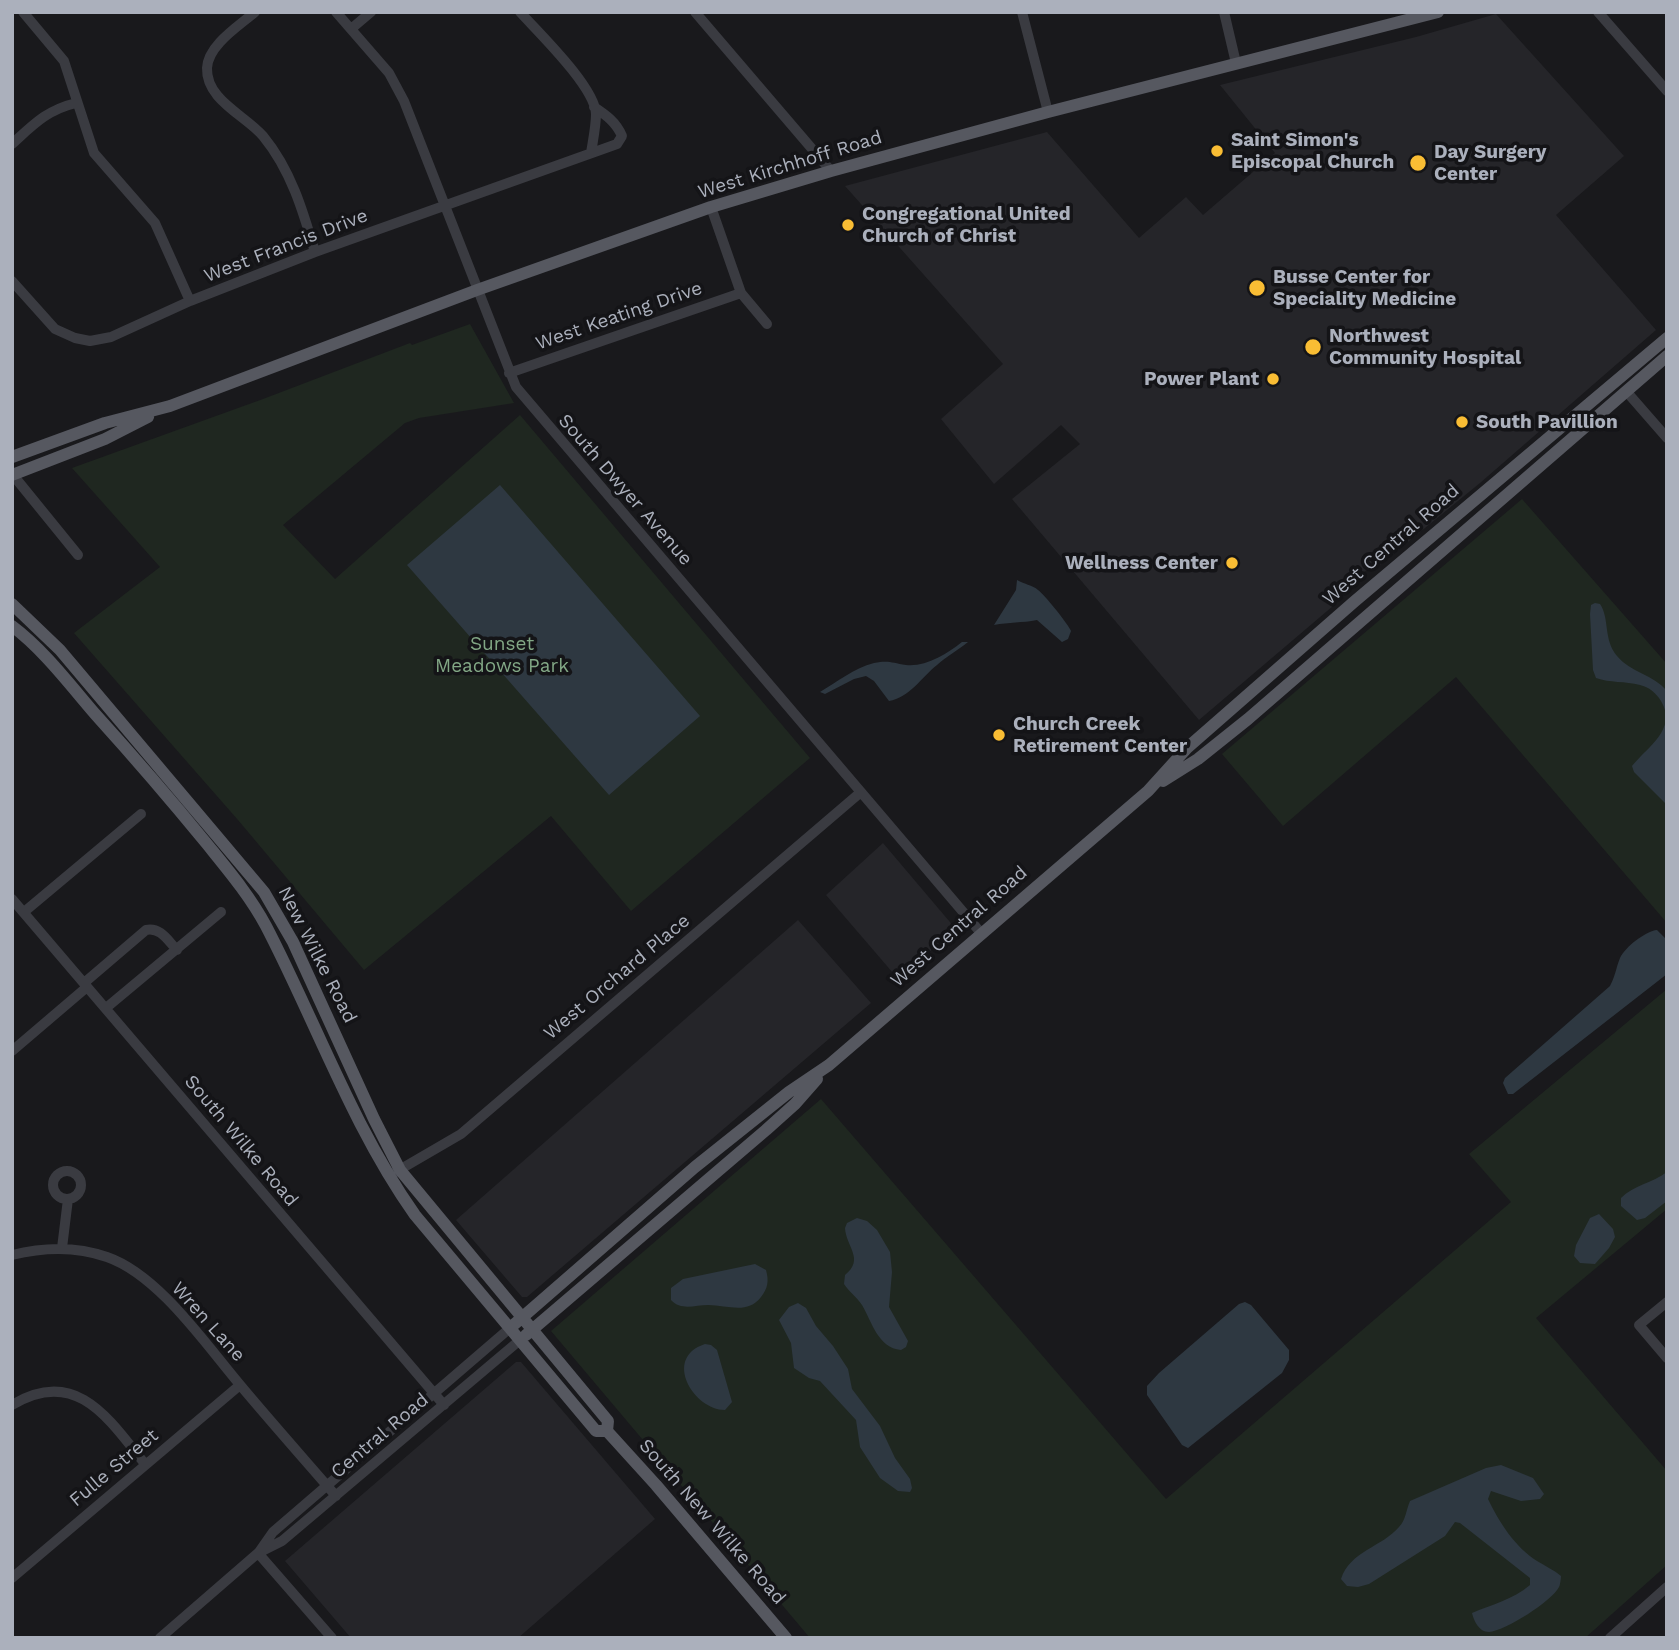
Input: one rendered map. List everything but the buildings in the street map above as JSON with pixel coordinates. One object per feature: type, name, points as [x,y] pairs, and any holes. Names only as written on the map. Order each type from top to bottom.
[{"type":"main road","name":"West Kirchhoff Road","points":[[12,475],[104,439],[170,406],[477,289],[711,207],[1048,112],[1419,14],[1438,12]]},
{"type":"main road","name":"West Central Road","points":[[520,1340],[794,1104],[829,1065],[1147,791],[1187,748],[1362,595],[1667,338]]},
{"type":"main road","name":"West Central Road","points":[[1147,791],[1198,759],[1248,719],[1667,356]]},
{"type":"main road","name":"West Kirchhoff Road","points":[[12,457],[105,423],[170,406]]},
{"type":"main road","name":"New Wilke Road","points":[[12,604],[60,650],[264,892],[293,942],[374,1119],[394,1173],[521,1317]]},
{"type":"main road","name":"New Wilke Road","points":[[12,626],[45,656],[121,743],[197,832],[253,904],[282,958],[353,1109],[394,1173],[415,1215],[510,1328]]},
{"type":"main road","name":"West Central Road","points":[[510,1328],[695,1167],[789,1091],[829,1065]]},
{"type":"main road","name":"South New Wilke Road","points":[[521,1317],[608,1421],[607,1431],[786,1638]]},
{"type":"main road","name":"South New Wilke Road","points":[[510,1328],[596,1431],[607,1431]]},
{"type":"street","points":[[23,12],[64,61],[94,153],[155,223],[190,301]]},
{"type":"street","points":[[254,12],[215,48],[207,65],[209,82],[218,96],[262,135],[285,169],[298,194],[316,252]]},
{"type":"street","name":"South Dwyer Avenue","points":[[336,12],[388,73],[399,92],[447,206],[509,373],[523,397],[981,933]]},
{"type":"street","points":[[351,29],[371,12]]},
{"type":"street","points":[[520,12],[589,93],[596,112],[591,153]]},
{"type":"street","points":[[695,12],[831,171]]},
{"type":"street","points":[[1022,12],[1048,112]]},
{"type":"street","points":[[1224,12],[1236,63]]},
{"type":"street","points":[[1598,12],[1667,91]]},
{"type":"street","points":[[12,144],[45,114],[57,107],[76,103]]},
{"type":"street","name":"West Francis Drive","points":[[12,281],[55,329],[90,341],[111,337],[190,301],[316,252],[617,144],[622,136],[611,118],[594,107]]},
{"type":"street","points":[[711,207],[741,293],[767,324]]},
{"type":"street","name":"West Keating Drive","points":[[509,373],[741,293]]},
{"type":"street","points":[[1626,391],[1667,438]]},
{"type":"street","points":[[12,475],[78,555]]},
{"type":"street","name":"West Orchard Place","points":[[394,1173],[461,1134],[861,792]]},
{"type":"street","points":[[24,912],[142,814]]},
{"type":"street","name":"South Wilke Road","points":[[12,899],[444,1405]]},
{"type":"street","points":[[106,1008],[220,912]]},
{"type":"street","points":[[12,1051],[146,930],[161,933],[177,950]]},
{"type":"street","points":[[62,1248],[68,1199]]},
{"type":"street","name":"Wren Lane","points":[[12,1255],[41,1248],[62,1248],[108,1257],[128,1267],[184,1317],[336,1496]]},
{"type":"street","points":[[1667,1302],[1639,1325],[1667,1358]]},
{"type":"street","name":"Central Road","points":[[160,1638],[258,1553],[273,1532],[510,1328]]},
{"type":"street","name":"Central Road","points":[[258,1553],[282,1541],[520,1340]]},
{"type":"street","name":"Fulle Street","points":[[12,1578],[240,1385]]},
{"type":"street","points":[[12,1405],[42,1392],[72,1394],[104,1413],[145,1464]]},
{"type":"street","points":[[258,1553],[332,1638]]},
{"type":"street","points":[[1610,1638],[1667,1587]]},
{"type":"shaded area","name":"Northwest Community Hospital","points":[[1496,14],[1624,156],[1556,215],[1656,330],[1480,483],[1376,568],[1368,569],[1336,595],[1333,606],[1199,720],[1012,499],[1080,444],[1061,425],[994,484],[941,419],[1003,364],[845,186],[1047,132],[1139,238],[1186,197],[1203,215],[1275,153],[1220,85],[1416,37]]},
{"type":"shaded area","points":[[500,485],[700,716],[609,795],[407,565]]},
{"type":"shaded area","points":[[1017,580],[1036,588],[1051,603],[1071,631],[1068,639],[1062,642],[1037,620],[994,625],[1016,590]]},
{"type":"shaded area","points":[[1600,604],[1603,610],[1610,643],[1617,656],[1667,691],[1667,805],[1634,772],[1632,766],[1663,729],[1665,711],[1659,698],[1646,687],[1596,678],[1593,670],[1590,614],[1591,605]]},
{"type":"shaded area","points":[[962,642],[968,642],[896,699],[889,701],[874,681],[866,676],[825,694],[820,692],[867,665],[883,662],[921,664],[943,655]]},
{"type":"shaded area","points":[[883,843],[955,928],[899,980],[826,895]]},
{"type":"shaded area","points":[[798,920],[871,1003],[527,1297],[522,1297],[456,1220]]},
{"type":"shaded area","points":[[1657,930],[1667,940],[1667,974],[1513,1094],[1508,1094],[1503,1083],[1505,1078],[1610,986],[1620,958],[1631,945],[1647,933]]},
{"type":"shaded area","points":[[1667,1172],[1667,1201],[1645,1218],[1637,1220],[1621,1206],[1621,1198],[1626,1194]]},
{"type":"shaded area","points":[[1599,1214],[1613,1229],[1615,1237],[1595,1264],[1580,1263],[1574,1256],[1576,1245],[1590,1218]]},
{"type":"shaded area","points":[[857,1218],[867,1221],[877,1230],[890,1252],[892,1272],[889,1307],[908,1341],[906,1347],[901,1350],[887,1345],[881,1339],[862,1305],[844,1284],[845,1275],[854,1264],[845,1228],[847,1223]]},
{"type":"shaded area","points":[[755,1264],[766,1270],[767,1284],[761,1297],[750,1306],[684,1306],[671,1300],[671,1288],[683,1279]]},
{"type":"shaded area","points":[[1245,1302],[1251,1305],[1289,1350],[1289,1360],[1282,1373],[1188,1448],[1182,1445],[1147,1395],[1147,1386],[1239,1304]]},
{"type":"shaded area","points":[[798,1303],[806,1308],[848,1369],[852,1389],[880,1426],[895,1458],[910,1479],[910,1492],[898,1491],[880,1478],[860,1447],[856,1420],[820,1381],[809,1378],[794,1368],[791,1343],[779,1320],[789,1307]]},
{"type":"shaded area","points":[[705,1344],[717,1350],[732,1402],[725,1410],[713,1408],[703,1402],[687,1382],[684,1371],[686,1360],[692,1351]]},
{"type":"shaded area","points":[[516,1362],[521,1362],[655,1519],[518,1638],[351,1638],[285,1561]]},
{"type":"shaded area","points":[[1501,1465],[1533,1478],[1544,1494],[1540,1499],[1521,1501],[1491,1491],[1488,1499],[1503,1525],[1522,1549],[1561,1576],[1555,1593],[1538,1607],[1496,1630],[1485,1632],[1480,1628],[1472,1613],[1516,1594],[1530,1585],[1530,1578],[1460,1523],[1455,1522],[1445,1536],[1369,1584],[1347,1586],[1341,1579],[1351,1562],[1399,1527],[1410,1501],[1486,1468]]},
{"type":"green space","name":"Sunset Meadows Park","points":[[470,324],[514,403],[419,418],[405,423],[283,525],[335,579],[520,415],[810,758],[631,911],[551,816],[364,970],[238,820],[74,633],[160,567],[72,468],[410,343],[412,345]]},
{"type":"green space","points":[[1522,499],[1667,664],[1667,923],[1456,677],[1283,826],[1222,754]]},
{"type":"green space","points":[[1667,989],[1667,1209],[1536,1318],[1667,1471],[1667,1565],[1585,1638],[810,1638],[551,1331],[821,1099],[1166,1499],[1511,1202],[1469,1154]]},
{"type":"place","name":"Saint Simon's Episcopal Church","points":[[1217,151]]},
{"type":"place","name":"Day Surgery Center","points":[[1418,163]]},
{"type":"place","name":"Congregational United Church of Christ","points":[[848,225]]},
{"type":"place","name":"Busse Center for Speciality Medicine","points":[[1257,288]]},
{"type":"place","name":"Northwest Community Hospital","points":[[1313,347]]},
{"type":"place","name":"Power Plant","points":[[1273,379]]},
{"type":"place","name":"South Pavillion","points":[[1462,422]]},
{"type":"place","name":"Wellness Center","points":[[1232,563]]},
{"type":"place","name":"Church Creek Retirement Center","points":[[999,735]]}]
